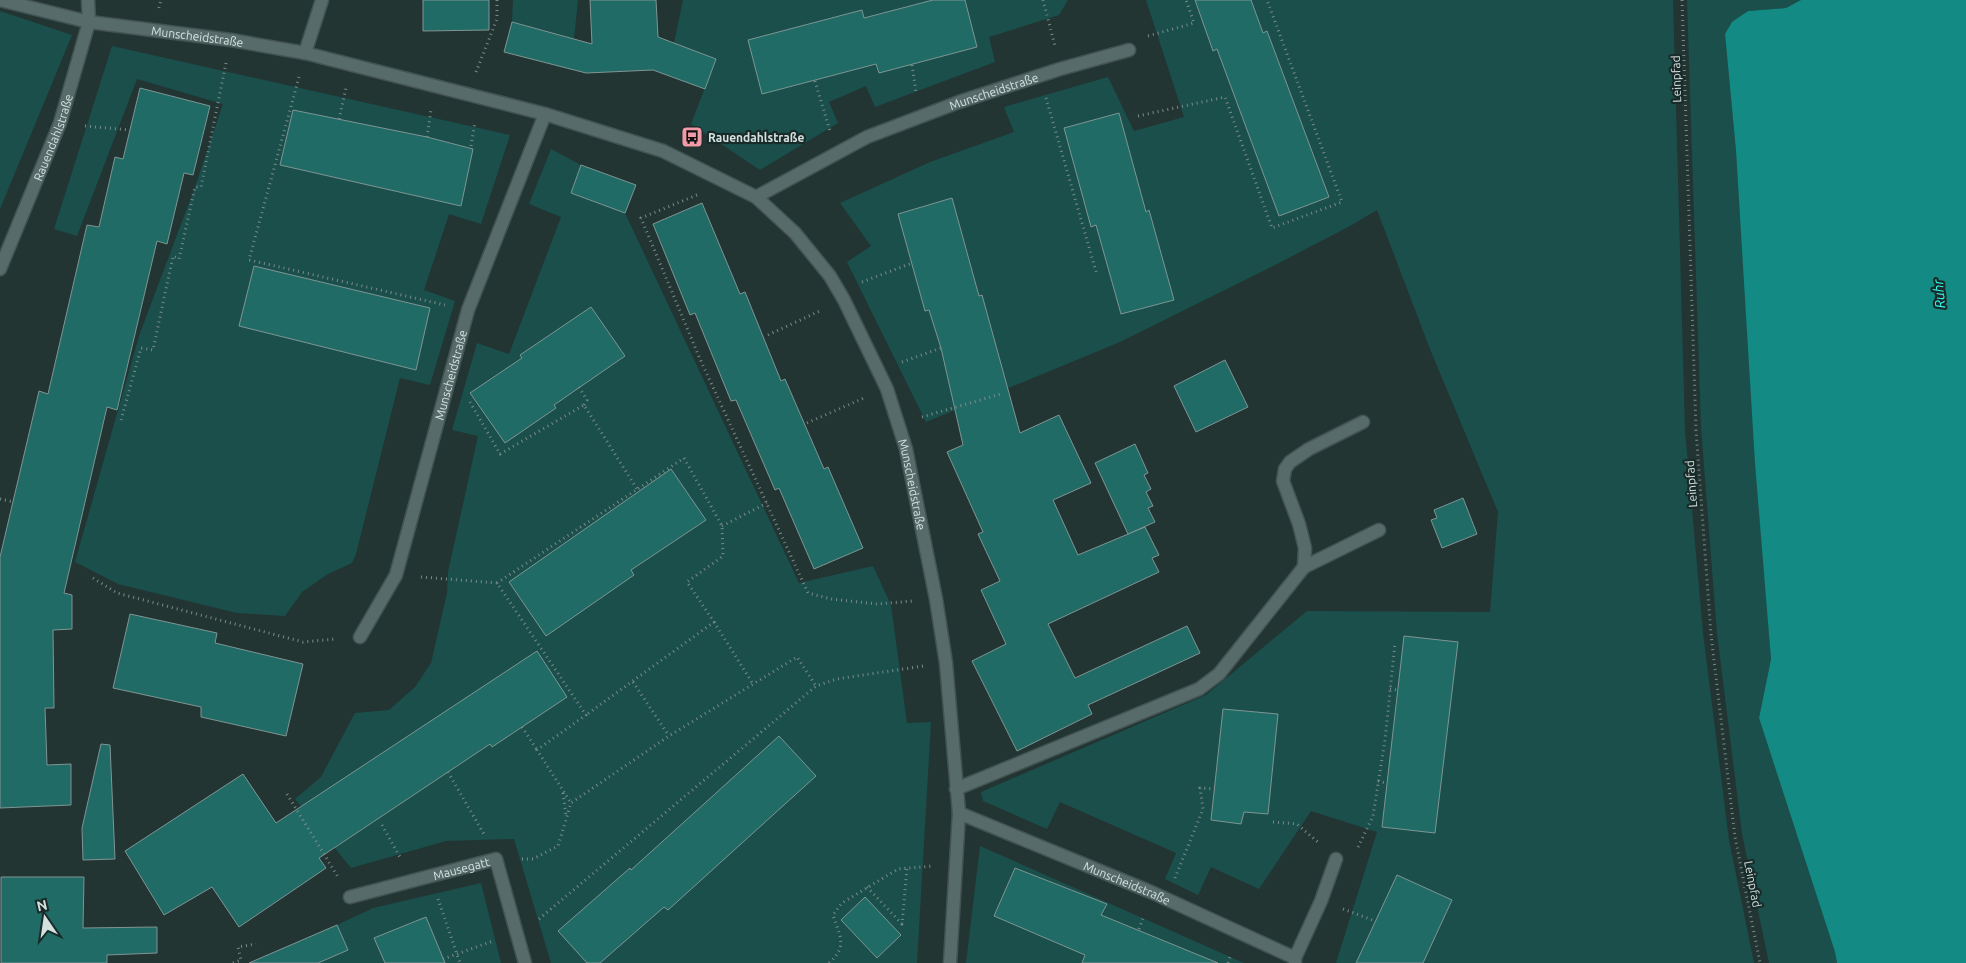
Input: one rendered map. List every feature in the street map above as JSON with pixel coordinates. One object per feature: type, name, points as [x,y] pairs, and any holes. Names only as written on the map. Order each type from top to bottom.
[{"type":"street","name":"Munscheidstraße","points":[[0,0],[89,22],[231,40],[305,53],[544,114],[663,150],[756,197],[795,234],[830,276],[842,295],[887,388],[906,449],[936,599],[946,663],[959,814],[950,963]]},
{"type":"street","name":"Rauendahlstraße","points":[[0,269],[60,123],[89,22],[88,0]]},
{"type":"street","points":[[305,53],[322,0]]},
{"type":"street","name":"Munscheidstraße","points":[[756,197],[868,137],[919,117],[1040,75],[1129,50]]},
{"type":"street","name":"Munscheidstraße","points":[[360,637],[396,575],[468,310],[544,114]]},
{"type":"street","points":[[1304,568],[1305,548],[1299,524],[1283,481],[1285,469],[1290,462],[1309,449],[1363,422]]},
{"type":"street","points":[[956,789],[1199,689],[1219,674],[1304,568],[1379,530]]},
{"type":"street","name":"Munscheidstraße","points":[[959,814],[1167,899],[1295,961],[1321,901],[1336,859]]},
{"type":"street","name":"Mausegatt","points":[[350,897],[496,859],[525,963]]},
{"type":"path","points":[[467,94],[497,19],[497,0]]},
{"type":"path","points":[[1043,0],[1060,69]]},
{"type":"path","points":[[1129,50],[1149,35],[1194,23],[1186,0]]},
{"type":"path","points":[[1138,116],[1225,97],[1272,228],[1342,202],[1266,0]]},
{"type":"path","name":"Leinpfad","points":[[1682,0],[1696,430],[1711,635],[1735,837],[1760,963]]},
{"type":"path","points":[[121,420],[141,348],[153,350],[174,256],[179,259],[195,187],[201,187],[231,40]]},
{"type":"path","points":[[305,53],[249,260],[468,310]]},
{"type":"path","points":[[339,119],[351,65]]},
{"type":"path","points":[[1040,75],[1097,275]]},
{"type":"path","points":[[815,81],[836,154]]},
{"type":"path","points":[[60,123],[130,130]]},
{"type":"path","points":[[727,182],[641,218],[700,359],[808,593],[830,599],[877,604],[936,599]]},
{"type":"path","points":[[768,335],[842,295],[912,263]]},
{"type":"path","points":[[878,370],[941,348]]},
{"type":"path","points":[[452,371],[500,454],[584,406],[587,400],[579,387]]},
{"type":"path","points":[[807,423],[887,388]]},
{"type":"path","points":[[898,424],[1001,394]]},
{"type":"path","points":[[584,406],[637,489]]},
{"type":"path","points":[[396,575],[497,583],[684,458],[722,526],[723,556],[687,582],[753,684]]},
{"type":"path","points":[[0,500],[14,502]]},
{"type":"path","points":[[722,526],[767,503]]},
{"type":"path","points":[[93,578],[117,593],[303,642],[360,637]]},
{"type":"path","points":[[497,583],[586,715]]},
{"type":"path","points":[[537,750],[714,622]]},
{"type":"path","points":[[1273,822],[1297,824],[1336,859],[1356,851],[1373,816],[1395,643]]},
{"type":"path","points":[[448,772],[483,832],[496,859],[533,859],[558,846],[571,803],[669,736],[797,657],[816,686]]},
{"type":"path","points":[[443,958],[517,933],[535,922],[816,686],[837,679],[946,663]]},
{"type":"path","points":[[633,682],[669,736]]},
{"type":"path","points":[[1390,689],[1398,690]]},
{"type":"path","points":[[522,727],[571,803]]},
{"type":"path","points":[[1378,781],[1386,783]]},
{"type":"path","points":[[1167,899],[1203,809],[1200,788],[1215,789]]},
{"type":"path","points":[[563,792],[566,819]]},
{"type":"path","points":[[287,794],[350,897]]},
{"type":"path","points":[[382,825],[413,880]]},
{"type":"path","points":[[829,963],[839,954],[842,941],[833,915],[842,903],[898,869],[955,864]]},
{"type":"path","points":[[867,887],[902,924],[907,868]]},
{"type":"path","points":[[430,875],[460,963]]},
{"type":"path","points":[[1321,901],[1375,922]]},
{"type":"path","points":[[233,963],[241,960],[238,947],[256,944]]},
{"type":"shaded area","points":[[513,0],[578,0],[574,39],[512,22]]},
{"type":"shaded area","points":[[683,0],[1068,0],[1059,15],[989,37],[995,62],[875,107],[866,86],[829,102],[838,123],[760,170],[691,124],[716,59],[674,43]]},
{"type":"shaded area","points":[[1146,0],[1673,0],[1685,430],[1703,633],[1729,840],[1754,963],[1336,963],[1377,832],[1311,811],[1259,889],[1211,867],[1198,895],[1165,879],[1176,853],[1060,802],[1047,829],[983,801],[981,792],[1206,695],[1307,611],[1490,612],[1498,512],[1430,349],[1377,210],[1275,265],[1120,342],[926,422],[847,262],[871,246],[840,203],[930,162],[1014,132],[1004,107],[1108,77],[1134,131],[1184,117]]},
{"type":"shaded area","points":[[1687,0],[1801,0],[1786,8],[1747,11],[1725,34],[1736,151],[1771,659],[1759,718],[1837,963],[1769,963],[1742,834],[1717,633],[1701,428]]},
{"type":"shaded area","points":[[0,11],[72,35],[0,209]]},
{"type":"shaded area","points":[[112,46],[510,135],[481,224],[449,214],[424,290],[455,301],[430,385],[400,378],[356,554],[352,563],[328,574],[302,592],[285,616],[237,613],[118,584],[75,562],[139,336],[195,187],[223,104],[137,79],[77,236],[54,229]]},
{"type":"shaded area","points":[[551,149],[581,165],[571,193],[625,213],[799,583],[873,566],[891,605],[907,723],[931,722],[917,963],[551,963],[514,839],[446,841],[351,868],[295,799],[321,777],[355,713],[389,710],[415,687],[431,663],[447,593],[448,572],[478,436],[452,430],[477,343],[509,354],[561,217],[529,204]]},
{"type":"shaded area","points":[[980,846],[1244,963],[966,963]]},
{"type":"shaded area","points":[[481,883],[501,963],[318,963],[347,950],[337,925],[373,908]]},
{"type":"water","name":"Ruhr","points":[[1801,0],[1966,0],[1966,963],[1837,963],[1759,718],[1771,659],[1755,463],[1736,151],[1725,34],[1732,22],[1748,11],[1786,8]]},
{"type":"building","points":[[423,0],[489,0],[489,30],[423,31]]},
{"type":"building","points":[[590,0],[656,0],[658,37],[716,59],[705,89],[653,70],[586,73],[504,52],[512,22],[592,44]]},
{"type":"building","points":[[933,0],[965,0],[977,47],[879,73],[876,64],[762,94],[748,40],[862,10],[864,18]]},
{"type":"building","points":[[1195,0],[1251,0],[1263,33],[1267,31],[1329,197],[1279,216],[1217,49],[1213,51]]},
{"type":"building","points":[[140,88],[210,106],[193,175],[184,173],[167,244],[157,241],[117,410],[107,407],[64,593],[72,595],[72,629],[53,630],[54,708],[45,708],[47,765],[71,764],[71,805],[0,808],[0,557],[39,391],[48,394],[87,225],[99,227],[115,157],[123,159]]},
{"type":"building","points":[[293,110],[427,137],[473,149],[461,206],[280,165]]},
{"type":"building","points":[[1119,113],[1146,212],[1149,210],[1174,300],[1121,314],[1096,225],[1091,227],[1064,128]]},
{"type":"building","points":[[581,165],[636,185],[625,213],[571,193]]},
{"type":"building","points":[[952,198],[979,296],[982,295],[1020,433],[1059,415],[1091,483],[1053,500],[1078,555],[1145,527],[1159,555],[1152,558],[1159,572],[1048,624],[1075,678],[1187,626],[1200,653],[1088,705],[1092,714],[1017,751],[972,661],[1006,644],[981,590],[1000,581],[978,534],[983,532],[947,452],[963,445],[941,348],[929,310],[925,311],[898,214]]},
{"type":"building","points":[[702,203],[740,294],[745,292],[781,381],[785,379],[824,469],[828,467],[863,548],[814,569],[779,488],[775,490],[736,400],[731,401],[695,313],[690,315],[653,224]]},
{"type":"building","points":[[254,266],[430,308],[416,370],[239,326]]},
{"type":"building","points":[[591,307],[625,356],[554,405],[556,408],[505,443],[470,393],[522,358],[520,355]]},
{"type":"building","points":[[1225,360],[1248,407],[1196,432],[1174,386]]},
{"type":"building","points":[[1135,444],[1148,473],[1144,475],[1151,489],[1146,492],[1153,506],[1148,508],[1155,522],[1128,534],[1095,463]]},
{"type":"building","points":[[671,469],[706,520],[631,570],[634,575],[546,636],[509,582]]},
{"type":"building","points":[[1463,498],[1477,534],[1442,548],[1431,520],[1437,518],[1434,510]]},
{"type":"building","points":[[130,614],[217,633],[215,643],[303,664],[286,736],[201,717],[201,707],[113,688]]},
{"type":"building","points":[[1404,636],[1458,642],[1435,833],[1382,827]]},
{"type":"building","points":[[537,651],[567,697],[492,747],[490,744],[319,858],[326,868],[239,927],[212,887],[164,915],[125,851],[243,774],[276,823]]},
{"type":"building","points":[[1223,709],[1278,714],[1268,814],[1244,812],[1241,824],[1211,820]]},
{"type":"building","points":[[779,736],[816,776],[668,910],[664,907],[600,963],[587,963],[558,931],[630,868],[631,870]]},
{"type":"building","points":[[101,744],[110,745],[115,859],[83,860],[82,828]]},
{"type":"building","points":[[1015,868],[1107,904],[1101,915],[1218,963],[1082,963],[1085,955],[994,916]]},
{"type":"building","points":[[1397,875],[1452,900],[1423,963],[1356,963]]},
{"type":"building","points":[[1,877],[84,877],[83,928],[157,927],[157,953],[107,955],[107,963],[1,963]]},
{"type":"building","points":[[865,897],[901,935],[877,958],[841,920]]},
{"type":"building","points":[[426,917],[445,963],[385,963],[374,938]]},
{"type":"building","points":[[337,925],[348,950],[318,963],[249,963]]},
{"type":"place","name":"Rauendahlstraße","points":[[692,137]]}]
